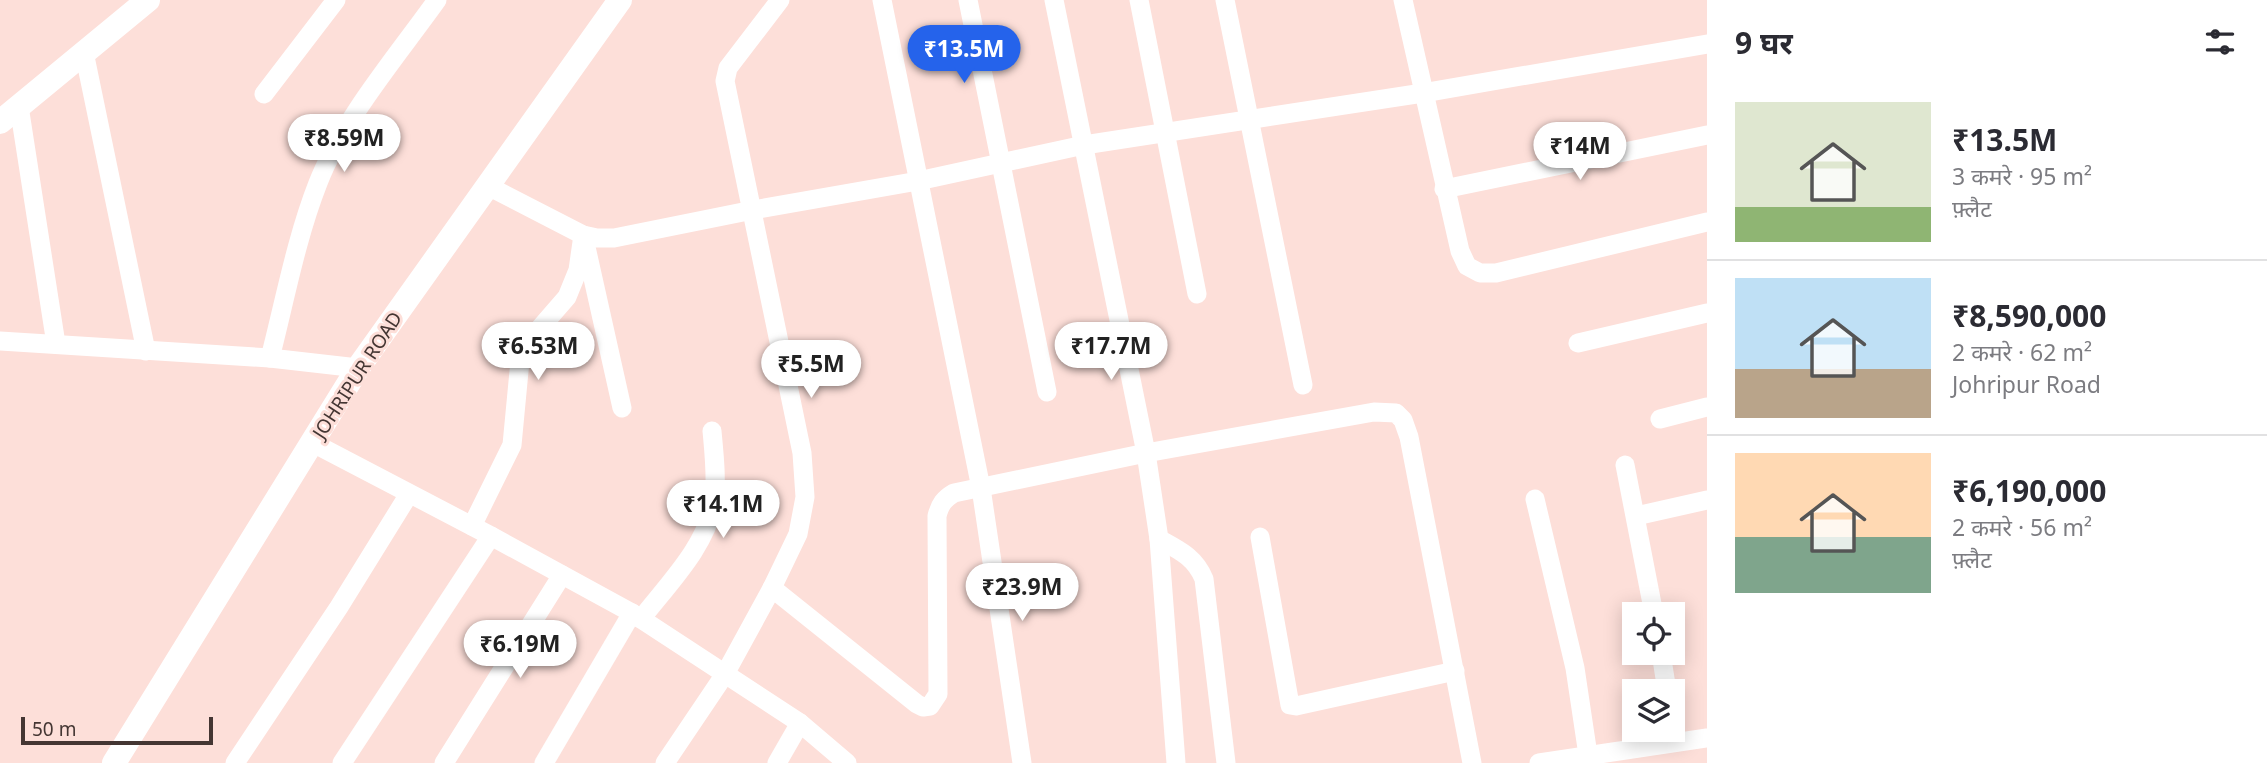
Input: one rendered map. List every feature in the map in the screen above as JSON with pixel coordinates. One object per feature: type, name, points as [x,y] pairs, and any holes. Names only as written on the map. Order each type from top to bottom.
[{"type":"street","points":[[0,122],[148,0]]},
{"type":"street","points":[[264,94],[336,0]]},
{"type":"street","points":[[270,358],[310,209],[331,155],[348,126],[437,0]]},
{"type":"street","name":"JOHRIPUR ROAD","points":[[114,763],[358,368],[620,0]]},
{"type":"street","points":[[665,763],[725,674],[772,588],[798,534],[805,497],[802,453],[725,74],[780,0]]},
{"type":"street","points":[[882,0],[981,488],[1022,763]]},
{"type":"street","points":[[968,0],[1047,392]]},
{"type":"street","points":[[1054,0],[1146,453],[1159,539],[1177,763]]},
{"type":"street","points":[[1139,0],[1197,294]]},
{"type":"street","points":[[1225,0],[1303,385]]},
{"type":"street","points":[[1403,0],[1444,188],[1460,251],[1467,266],[1480,273],[1496,273],[1707,222]]},
{"type":"street","points":[[488,186],[583,235],[614,238],[918,181],[1084,145],[1423,93],[1707,44]]},
{"type":"street","points":[[84,52],[146,351]]},
{"type":"street","points":[[19,106],[56,344]]},
{"type":"street","points":[[1444,188],[1707,135]]},
{"type":"street","points":[[583,235],[622,408]]},
{"type":"street","points":[[472,526],[512,445],[521,350],[567,297],[578,270],[583,235]]},
{"type":"street","points":[[1578,343],[1707,313]]},
{"type":"street","points":[[0,341],[270,358],[358,368]]},
{"type":"street","points":[[1660,419],[1707,407]]},
{"type":"street","points":[[772,588],[917,704],[930,706],[938,694],[937,516],[946,497],[954,493],[1146,453],[1374,412],[1396,413],[1403,420],[1409,437],[1472,763]]},
{"type":"street","points":[[544,763],[637,616],[697,547],[714,501],[715,461],[712,430]]},
{"type":"street","points":[[313,443],[637,616],[800,723],[847,763]]},
{"type":"street","points":[[1625,465],[1652,602]]},
{"type":"street","points":[[234,763],[339,607],[409,494]]},
{"type":"street","points":[[1535,499],[1575,668],[1588,755]]},
{"type":"street","points":[[1636,516],[1707,500]]},
{"type":"street","points":[[342,763],[491,536]]},
{"type":"street","points":[[1260,537],[1290,705],[1296,706],[1455,671]]},
{"type":"street","points":[[1159,539],[1193,559],[1199,565],[1204,579],[1226,763]]},
{"type":"street","points":[[444,763],[562,575]]},
{"type":"street","points":[[777,763],[800,723]]},
{"type":"street","points":[[1685,737],[1707,738]]},
{"type":"street","points":[[1539,763],[1646,742]]}]
